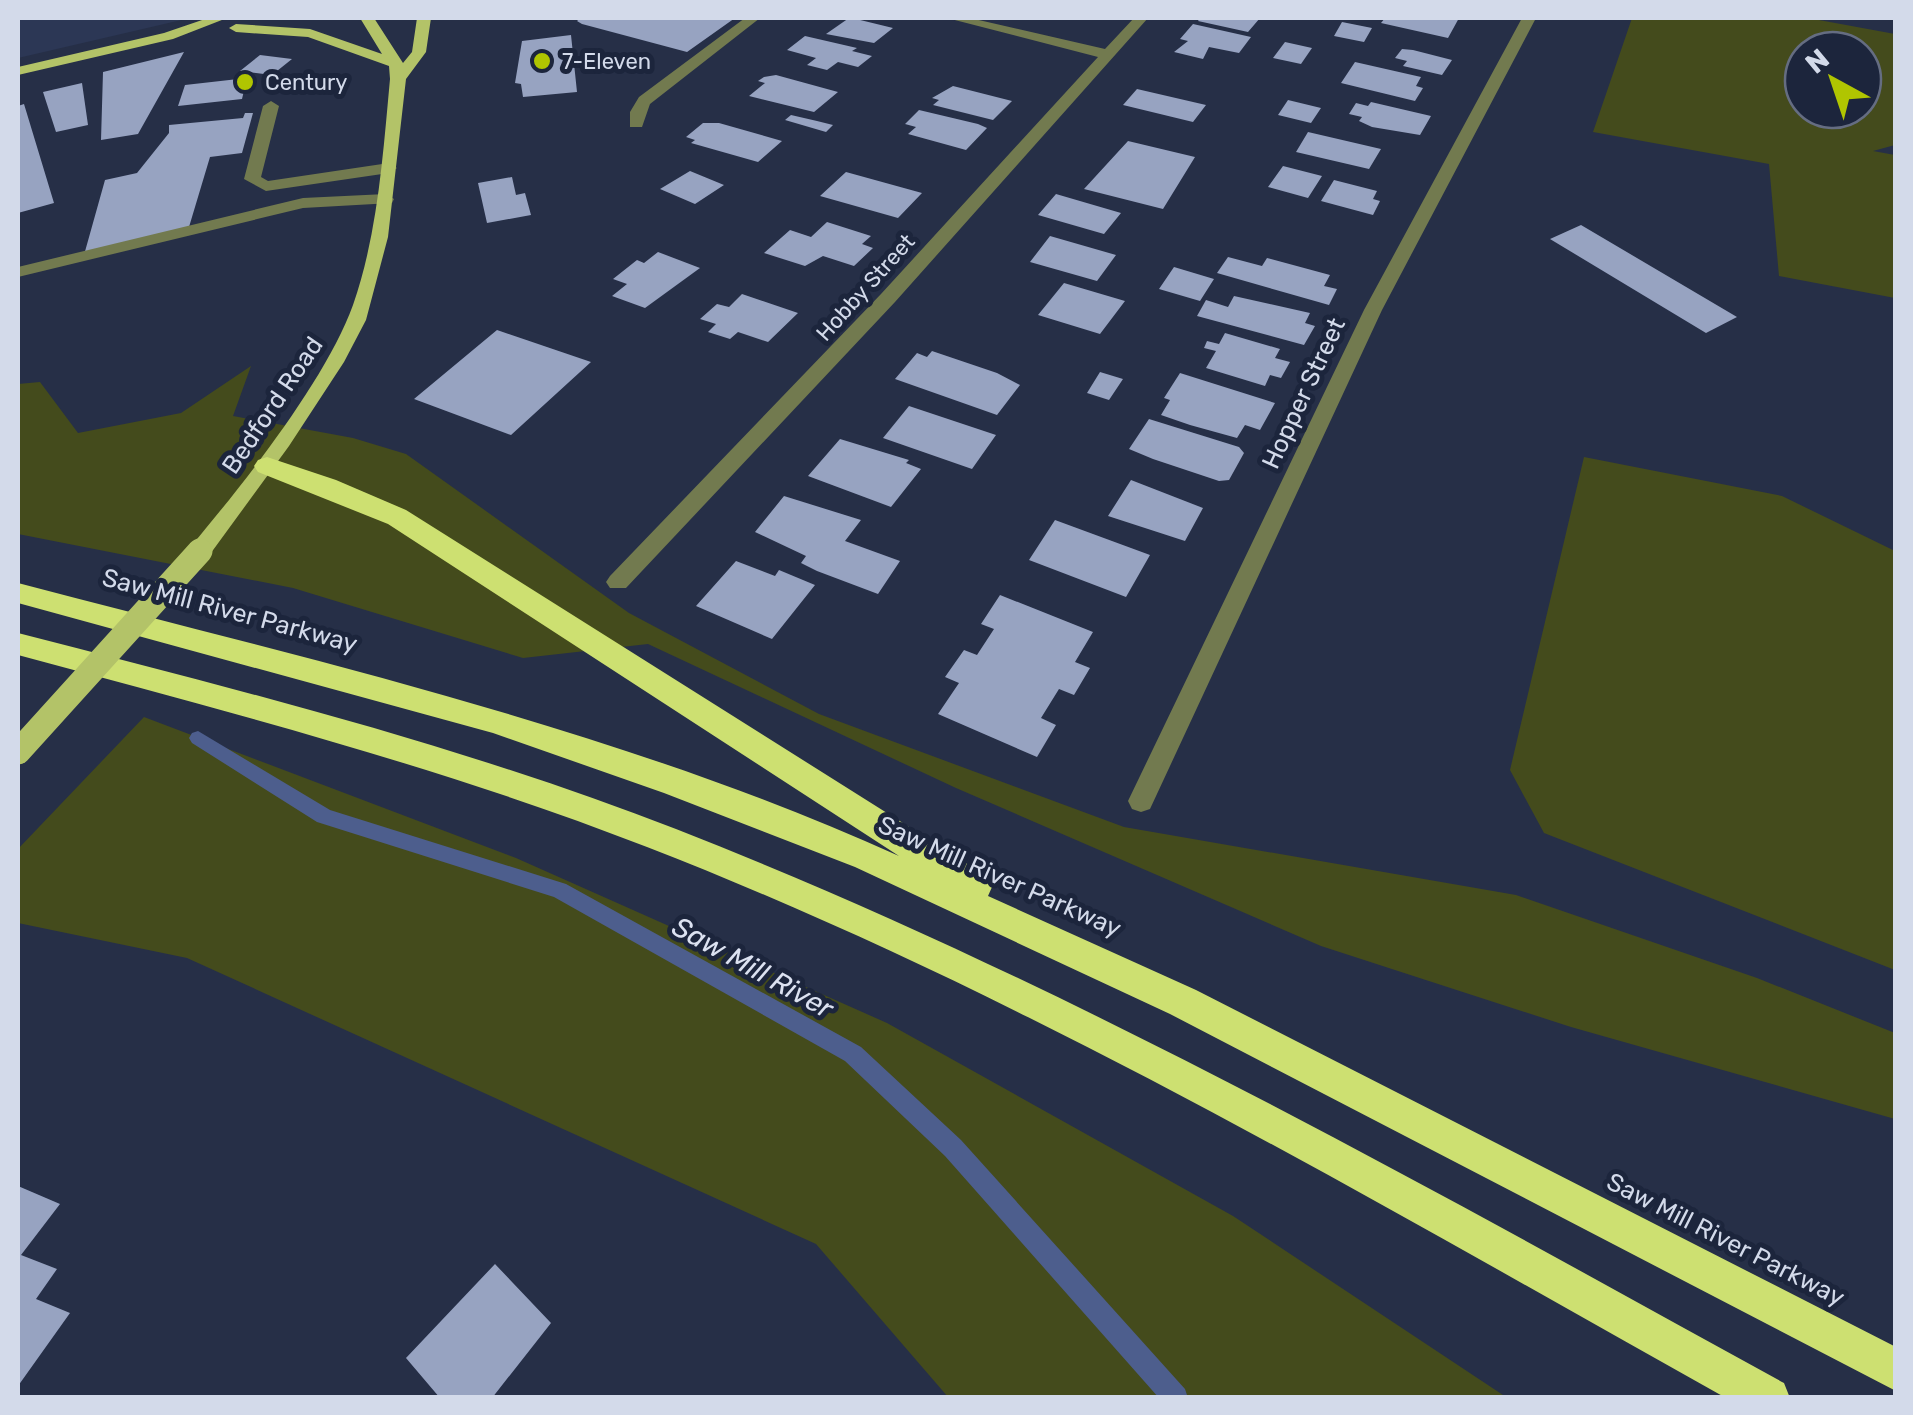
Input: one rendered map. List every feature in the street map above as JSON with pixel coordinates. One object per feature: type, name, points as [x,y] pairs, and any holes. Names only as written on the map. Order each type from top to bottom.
[{"type":"highway","points":[[267,466],[360,499],[449,548],[1076,950]]},
{"type":"highway","name":"Saw Mill River Parkway","points":[[18,593],[389,691],[586,751],[867,857],[1076,950],[1896,1370]]},
{"type":"highway","points":[[18,644],[305,720],[515,786],[660,837],[861,921],[1068,1020],[1305,1143],[1769,1398]]},
{"type":"main road","points":[[18,71],[168,36],[220,18]]},
{"type":"main road","points":[[168,36],[282,18]]},
{"type":"main road","points":[[367,18],[397,71]]},
{"type":"main road","points":[[397,71],[418,52],[424,18]]},
{"type":"main road","points":[[236,28],[310,33],[397,71]]},
{"type":"main road","name":"Bedford Road","points":[[18,752],[200,551],[267,466],[349,339],[367,290],[386,198],[397,71]]},
{"type":"street","points":[[636,124],[638,108],[654,91],[754,18]]},
{"type":"street","points":[[954,18],[1106,54]]},
{"type":"street","name":"Hobby Street","points":[[618,582],[862,326],[1141,18]]},
{"type":"street","name":"Hopper Street","points":[[1141,800],[1373,310],[1530,18]]},
{"type":"street","points":[[271,106],[252,178],[266,186],[389,168]]},
{"type":"street","points":[[18,272],[89,258],[303,203],[386,198]]},
{"type":"shaded area","points":[[18,18],[190,18],[18,58]]},
{"type":"green space","points":[[1632,18],[1808,18],[1873,30],[1783,30],[1783,130],[1883,130],[1883,32],[1895,34],[1895,145],[1873,151],[1895,155],[1895,298],[1779,276],[1769,164],[1593,132]]},
{"type":"green space","points":[[251,366],[233,416],[353,438],[406,454],[629,613],[819,714],[1124,827],[1516,895],[1757,978],[1895,1033],[1895,1119],[1571,1027],[1321,946],[956,788],[648,644],[523,658],[293,588],[18,534],[18,384],[40,382],[78,433],[181,413]]},
{"type":"green space","points":[[1584,457],[1782,496],[1895,551],[1895,970],[1544,833],[1510,770]]},
{"type":"green space","points":[[144,717],[516,858],[887,1023],[1233,1216],[1506,1397],[948,1397],[816,1244],[187,958],[18,923],[18,849]]},
{"type":"building","points":[[735,18],[687,52],[582,24],[577,21]]},
{"type":"building","points":[[849,18],[893,28],[874,43],[826,34]]},
{"type":"building","points":[[1260,18],[1248,32],[1198,21]]},
{"type":"building","points":[[1385,18],[1459,18],[1448,38],[1381,23]]},
{"type":"building","points":[[1342,22],[1372,28],[1364,42],[1334,36]]},
{"type":"building","points":[[1193,24],[1251,37],[1239,53],[1209,47],[1203,59],[1174,52],[1188,41],[1180,39]]},
{"type":"building","points":[[571,35],[577,92],[523,97],[521,84],[515,83],[522,41]]},
{"type":"building","points":[[805,36],[857,48],[852,51],[872,56],[858,67],[838,62],[827,70],[807,65],[816,58],[787,50]]},
{"type":"building","points":[[1285,42],[1312,48],[1301,64],[1273,58]]},
{"type":"building","points":[[1402,49],[1452,60],[1442,75],[1403,66],[1407,61],[1395,58]]},
{"type":"building","points":[[184,52],[138,134],[101,140],[103,72]]},
{"type":"building","points":[[260,55],[292,59],[272,75],[240,71]]},
{"type":"building","points":[[1355,62],[1421,77],[1416,86],[1423,88],[1415,101],[1341,83]]},
{"type":"building","points":[[776,75],[838,92],[814,112],[749,96],[765,83],[758,81]]},
{"type":"building","points":[[247,78],[242,99],[178,106],[185,85]]},
{"type":"building","points":[[82,83],[88,125],[56,132],[43,92]]},
{"type":"building","points":[[953,86],[1012,101],[993,120],[933,105],[939,100],[932,98]]},
{"type":"building","points":[[1137,89],[1206,105],[1193,122],[1123,105]]},
{"type":"building","points":[[1288,100],[1321,108],[1311,123],[1278,115]]},
{"type":"building","points":[[1371,102],[1431,116],[1420,135],[1372,127],[1359,121],[1362,117],[1349,114],[1356,103],[1368,106]]},
{"type":"building","points":[[24,104],[54,203],[18,213],[18,106]]},
{"type":"building","points":[[919,110],[987,128],[966,150],[908,134],[916,127],[905,124]]},
{"type":"building","points":[[245,113],[253,113],[242,153],[210,157],[189,227],[84,255],[105,180],[137,173],[169,133],[169,125],[243,118]]},
{"type":"building","points":[[791,115],[833,125],[826,132],[785,120]]},
{"type":"building","points":[[703,123],[719,123],[782,141],[758,162],[691,143],[695,140],[686,137]]},
{"type":"building","points":[[1308,132],[1381,149],[1369,169],[1296,152]]},
{"type":"building","points":[[1128,141],[1195,157],[1163,209],[1084,189]]},
{"type":"building","points":[[1283,166],[1322,176],[1308,198],[1268,187]]},
{"type":"building","points":[[690,171],[724,185],[695,204],[660,189]]},
{"type":"building","points":[[846,172],[922,193],[898,218],[820,196]]},
{"type":"building","points":[[512,177],[516,195],[525,193],[531,215],[487,223],[478,183]]},
{"type":"building","points":[[1334,180],[1377,191],[1373,199],[1380,201],[1373,215],[1321,201]]},
{"type":"building","points":[[1056,194],[1121,213],[1104,234],[1038,215]]},
{"type":"building","points":[[827,222],[871,236],[862,244],[873,248],[854,266],[823,256],[805,266],[764,253],[790,230],[811,237]]},
{"type":"building","points":[[1581,225],[1737,317],[1706,333],[1550,239]]},
{"type":"building","points":[[1050,236],[1116,255],[1097,281],[1030,262]]},
{"type":"building","points":[[658,252],[700,268],[645,308],[612,296],[627,284],[613,279],[637,260],[644,263]]},
{"type":"building","points":[[1228,257],[1262,266],[1267,258],[1330,275],[1324,286],[1337,289],[1329,305],[1217,273]]},
{"type":"building","points":[[1174,267],[1214,279],[1200,301],[1159,289]]},
{"type":"building","points":[[1064,283],[1125,301],[1100,334],[1038,315]]},
{"type":"building","points":[[742,294],[798,313],[768,342],[738,332],[730,339],[708,332],[716,324],[700,319],[717,304],[729,307]]},
{"type":"building","points":[[1234,296],[1310,313],[1305,323],[1315,326],[1304,345],[1197,316],[1206,300],[1228,307]]},
{"type":"building","points":[[497,330],[591,362],[511,435],[414,399]]},
{"type":"building","points":[[1225,333],[1280,349],[1275,358],[1290,362],[1281,378],[1270,375],[1265,386],[1206,368],[1216,351],[1204,348],[1207,341],[1219,344]]},
{"type":"building","points":[[932,351],[1020,385],[997,415],[895,379],[917,353],[927,357]]},
{"type":"building","points":[[1100,372],[1123,379],[1109,400],[1087,393]]},
{"type":"building","points":[[1180,373],[1275,403],[1260,430],[1245,425],[1237,438],[1190,425],[1161,415],[1170,400],[1164,398]]},
{"type":"building","points":[[909,406],[996,435],[972,469],[883,438]]},
{"type":"building","points":[[1149,419],[1239,447],[1244,453],[1229,480],[1219,481],[1153,459],[1129,449]]},
{"type":"building","points":[[840,439],[909,460],[906,463],[921,469],[891,507],[808,476]]},
{"type":"building","points":[[1131,480],[1203,508],[1185,541],[1108,516]]},
{"type":"building","points":[[784,496],[861,520],[845,541],[900,561],[878,594],[801,563],[806,556],[755,532]]},
{"type":"building","points":[[1055,520],[1150,555],[1126,597],[1029,560]]},
{"type":"building","points":[[736,561],[775,576],[779,570],[815,585],[772,639],[696,606]]},
{"type":"building","points":[[1000,595],[1093,632],[1075,662],[1090,668],[1074,695],[1059,689],[1041,718],[1056,725],[1037,757],[938,714],[959,683],[945,677],[964,650],[977,655],[994,629],[981,624]]},
{"type":"building","points":[[18,1186],[60,1204],[21,1255],[57,1269],[36,1299],[70,1313],[18,1386]]},
{"type":"building","points":[[495,1264],[551,1323],[492,1398],[440,1398],[406,1358]]},
{"type":"waterway","name":"Saw Mill River","points":[[198,738],[324,816],[559,890],[853,1054],[953,1148],[1176,1398]]},
{"type":"place","name":"7-Eleven","points":[[542,61]]},
{"type":"place","name":"Century","points":[[245,82]]}]
